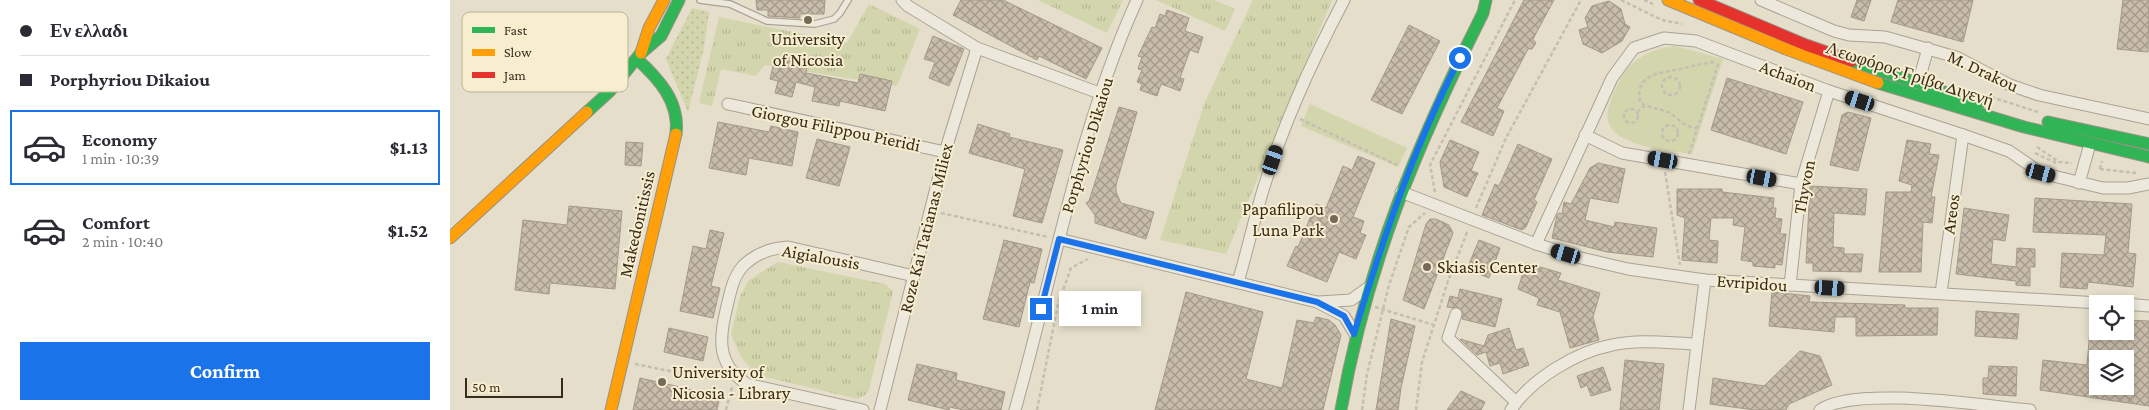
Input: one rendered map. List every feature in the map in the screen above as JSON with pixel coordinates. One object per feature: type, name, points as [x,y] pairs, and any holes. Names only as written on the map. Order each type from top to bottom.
[{"type":"main road","points":[[639,56],[649,28],[664,0]]},
{"type":"main road","points":[[628,69],[639,56],[661,36],[679,0]]},
{"type":"main road","points":[[1341,410],[1354,334],[1401,192],[1436,106],[1483,14],[1486,0]]},
{"type":"main road","points":[[1483,14],[1496,0]]},
{"type":"main road","name":"Λεωφόρος Γρίβα Διγενή","points":[[1668,0],[1800,56],[1918,98],[2000,122],[2149,157]]},
{"type":"main road","name":"Λεωφόρος Γρίβα Διγενή","points":[[1699,0],[1806,44],[1985,106],[2036,120],[2149,144]]},
{"type":"main road","name":"Makedonitissis","points":[[611,410],[677,132],[675,111],[669,93],[639,56]]},
{"type":"main road","points":[[450,238],[609,92]]},
{"type":"street","points":[[902,0],[977,48],[1102,94]]},
{"type":"street","name":"Porphyriou Dikaiou","points":[[1016,410],[1079,160],[1123,31],[1137,0]]},
{"type":"street","points":[[1238,282],[1263,190],[1290,114],[1344,0]]},
{"type":"street","name":"M. Drakou","points":[[1762,0],[1834,31],[1850,35],[1885,36],[1956,57],[2010,85],[2039,96],[2149,120]]},
{"type":"street","name":"Achaion","points":[[1536,244],[1612,78],[1634,48],[1664,38],[1696,41],[1721,56],[2009,151],[2041,173],[2079,183],[2116,189],[2149,184]]},
{"type":"street","name":"Roze Kai Tatianas Miliex","points":[[880,410],[944,152],[977,48]]},
{"type":"street","points":[[1918,84],[1928,48]]},
{"type":"street","name":"Thyvon","points":[[1790,286],[1800,184],[1829,91]]},
{"type":"street","name":"Giorgou Filippou Pieridi","points":[[728,104],[944,152]]},
{"type":"street","points":[[1585,135],[1622,153],[1800,184]]},
{"type":"street","name":"Areos","points":[[1941,293],[1963,135]]},
{"type":"street","points":[[2079,183],[2090,144]]},
{"type":"street","name":"Evripidou","points":[[1401,192],[1536,244],[1581,258],[1682,277],[1790,286],[2089,302]]},
{"type":"street","points":[[1059,239],[1317,302],[1344,316],[1354,334]]},
{"type":"street","name":"Aigialousis","points":[[734,376],[722,350],[722,326],[733,282],[741,268],[761,253],[775,248],[788,247],[914,276]]},
{"type":"street","points":[[1689,410],[1705,280]]},
{"type":"street","points":[[1317,302],[1351,300],[1369,286]]},
{"type":"street","points":[[2134,305],[2149,306]]},
{"type":"street","points":[[1456,314],[1448,338],[1514,406],[1538,382],[1586,353],[1612,345],[1637,342],[1697,344]]},
{"type":"street","points":[[734,376],[747,384],[863,410]]},
{"type":"street","points":[[1820,410],[1836,401],[1855,398],[1907,404],[2030,410]]},
{"type":"lane","points":[[700,0],[730,4],[767,21],[815,24],[834,19],[840,14],[848,0]]},
{"type":"path","points":[[1416,410],[1422,362],[1471,220],[1506,138],[1581,0]]},
{"type":"path","points":[[1621,0],[1689,32],[1696,41]]},
{"type":"path","points":[[1698,128],[1691,128],[1669,112],[1645,106],[1640,102],[1638,92],[1642,83],[1657,73],[1721,56]]},
{"type":"path","points":[[1686,164],[1721,56]]},
{"type":"path","points":[[1672,70],[1672,77]]},
{"type":"path","points":[[1672,77],[1679,82],[1679,90],[1669,95],[1665,93],[1662,86],[1665,79],[1672,77]]},
{"type":"path","points":[[1982,94],[2042,114]]},
{"type":"path","points":[[1638,112],[1627,110],[1624,117],[1625,121],[1629,123],[1636,121],[1638,112],[1645,106]]},
{"type":"path","points":[[1290,114],[1409,171]]},
{"type":"path","points":[[1678,129],[1675,126],[1667,125],[1662,131],[1663,138],[1666,141],[1674,141],[1678,136],[1678,129],[1683,123]]},
{"type":"path","points":[[2030,145],[2039,148],[2059,162],[2072,163],[2063,166],[2030,151]]},
{"type":"path","points":[[1663,160],[1682,277]]},
{"type":"path","points":[[2100,164],[2100,169],[2139,174]]},
{"type":"path","points":[[930,211],[1059,239]]},
{"type":"path","points":[[1037,410],[1058,304],[1071,268],[1086,258]]},
{"type":"path","points":[[1364,304],[1434,325]]},
{"type":"path","points":[[623,362],[704,378],[734,376],[726,410]]},
{"type":"green space","points":[[1038,0],[1123,0],[1107,33]]},
{"type":"green space","points":[[1156,0],[1214,0],[1235,9],[1225,31]]},
{"type":"green space","points":[[1253,0],[1332,0],[1226,254],[1160,240],[1205,102]]},
{"type":"green space","points":[[869,4],[920,29],[897,86],[765,65],[756,76],[721,69],[712,106],[699,103],[719,17],[847,43]]},
{"type":"green space","points":[[692,8],[709,12],[704,48],[688,112],[666,59]]},
{"type":"green space","points":[[1676,46],[1723,59],[1692,154],[1661,150],[1627,140],[1612,129],[1608,119],[1611,100],[1627,69],[1634,62],[1652,51]]},
{"type":"green space","points":[[1310,104],[1407,148],[1398,167],[1301,126]]},
{"type":"green space","points":[[778,262],[885,284],[893,292],[868,393],[858,399],[757,375],[741,357],[731,334],[740,296],[749,280]]},
{"type":"building","points":[[756,0],[825,0],[824,14],[800,14],[800,18],[768,16],[768,10],[757,10]]},
{"type":"building","points":[[961,0],[1003,0],[1102,48],[1086,79],[1039,56],[1037,60],[953,15]]},
{"type":"building","points":[[1524,0],[1554,0],[1533,39],[1536,43],[1532,49],[1528,49],[1497,108],[1504,111],[1493,136],[1461,122]]},
{"type":"building","points":[[1857,0],[1871,0],[1864,21],[1851,17]]},
{"type":"building","points":[[1898,0],[1973,0],[1963,42],[1891,22]]},
{"type":"building","points":[[2123,0],[2149,0],[2148,52],[2117,49]]},
{"type":"building","points":[[1609,1],[1621,9],[1625,24],[1630,27],[1622,41],[1602,53],[1583,44],[1579,30],[1588,27],[1585,18],[1592,6]]},
{"type":"building","points":[[1167,10],[1189,18],[1185,31],[1203,37],[1198,53],[1190,50],[1180,78],[1184,79],[1180,91],[1161,84],[1157,96],[1140,90],[1142,84],[1137,82],[1142,70],[1138,69],[1142,57],[1138,56],[1152,27],[1155,28],[1160,14],[1165,16]]},
{"type":"building","points":[[1409,25],[1440,41],[1402,114],[1371,100]]},
{"type":"building","points":[[933,36],[964,49],[949,86],[929,78],[935,62],[924,59]]},
{"type":"building","points":[[775,58],[807,65],[806,73],[858,83],[860,74],[892,81],[885,111],[840,101],[839,106],[812,101],[815,87],[796,82],[792,97],[775,93],[778,81],[770,79]]},
{"type":"building","points":[[1727,78],[1803,102],[1786,154],[1711,130]]},
{"type":"building","points":[[1119,107],[1137,112],[1116,185],[1116,192],[1121,203],[1154,212],[1146,239],[1095,223],[1095,215],[1086,203],[1089,201]]},
{"type":"building","points":[[1848,112],[1871,118],[1858,171],[1830,165],[1842,115]]},
{"type":"building","points":[[718,122],[769,132],[771,126],[798,132],[792,166],[749,158],[746,175],[709,168]]},
{"type":"building","points":[[978,124],[1010,134],[1009,137],[1063,150],[1042,223],[1013,216],[1025,169],[969,153]]},
{"type":"building","points":[[817,139],[850,147],[839,186],[806,178]]},
{"type":"building","points":[[1450,140],[1479,152],[1471,171],[1478,173],[1467,197],[1444,187],[1440,162]]},
{"type":"building","points":[[1907,140],[1931,144],[1929,154],[1939,155],[1931,197],[1935,197],[1932,223],[1923,222],[1921,272],[1879,272],[1886,192],[1911,192],[1912,185],[1899,181]]},
{"type":"building","points":[[626,142],[643,143],[641,166],[625,165]]},
{"type":"building","points":[[1518,144],[1552,159],[1534,200],[1537,202],[1526,227],[1522,230],[1482,215],[1495,184],[1499,186]]},
{"type":"building","name":"Papafilipou Luna Park","points":[[1358,156],[1375,163],[1353,217],[1364,221],[1360,233],[1366,235],[1356,259],[1339,252],[1327,282],[1287,266],[1296,246],[1298,247],[1316,204],[1326,208],[1343,166],[1352,170]]},
{"type":"building","points":[[1598,163],[1625,169],[1618,203],[1590,198],[1585,220],[1614,227],[1615,222],[1657,228],[1653,257],[1607,252],[1552,238],[1557,215],[1559,213],[1562,214],[1564,202],[1571,204],[1590,168]]},
{"type":"building","points":[[1810,186],[1867,189],[1865,215],[1834,213],[1833,247],[1844,248],[1844,254],[1863,254],[1861,272],[1813,271],[1813,263],[1806,263]]},
{"type":"building","points":[[1677,189],[1722,189],[1722,192],[1774,198],[1775,218],[1782,219],[1780,234],[1786,234],[1782,265],[1775,264],[1775,268],[1753,266],[1753,262],[1741,260],[1745,227],[1733,225],[1734,218],[1711,218],[1709,240],[1718,241],[1717,263],[1682,260],[1685,218],[1677,215]]},
{"type":"building","points":[[2035,198],[2132,204],[2128,253],[2136,254],[2133,287],[2088,282],[2087,289],[2060,287],[2062,253],[2104,255],[2106,235],[2033,232]]},
{"type":"building","points":[[569,206],[622,211],[615,289],[550,283],[549,294],[515,290],[523,220],[567,225]]},
{"type":"building","points":[[1964,208],[2009,215],[2005,241],[1993,239],[1991,264],[2016,267],[2017,248],[2035,249],[2035,267],[2030,267],[2030,286],[2016,285],[2016,281],[1956,274]]},
{"type":"building","name":"Skiasis Center","points":[[1430,219],[1436,219],[1449,225],[1453,233],[1424,309],[1403,300],[1426,224]]},
{"type":"building","points":[[710,230],[724,233],[711,286],[720,288],[713,318],[680,311],[693,246],[706,249]]},
{"type":"building","points":[[1004,240],[1042,249],[1034,283],[1030,282],[1019,327],[983,319]]},
{"type":"building","points":[[1479,240],[1500,248],[1489,278],[1467,269]]},
{"type":"building","points":[[1526,263],[1561,273],[1558,280],[1600,293],[1593,317],[1599,340],[1570,348],[1560,312],[1537,305],[1539,298],[1518,289]]},
{"type":"building","points":[[1460,289],[1502,299],[1495,327],[1462,319],[1463,313],[1461,309],[1447,307],[1450,296],[1458,298]]},
{"type":"building","points":[[1186,292],[1263,312],[1246,379],[1282,388],[1297,320],[1314,323],[1316,317],[1329,320],[1335,325],[1341,335],[1323,410],[1155,410]]},
{"type":"building","points":[[1772,292],[1810,296],[1809,302],[1905,305],[1905,308],[1938,308],[1937,335],[1856,336],[1856,317],[1835,317],[1834,332],[1769,326]]},
{"type":"building","points":[[1976,311],[2019,314],[2017,339],[1975,336]]},
{"type":"building","points":[[1391,319],[1415,326],[1398,410],[1376,410]]},
{"type":"building","points":[[2134,320],[2149,321],[2149,406],[2040,390],[2043,360],[2087,365],[2089,340],[2134,340]]},
{"type":"building","points":[[669,328],[708,337],[703,361],[664,352]]},
{"type":"building","points":[[1509,328],[1516,350],[1523,348],[1529,365],[1503,374],[1500,363],[1490,366],[1486,352],[1477,355],[1460,339],[1484,346],[1488,335]]},
{"type":"building","points":[[1800,351],[1820,356],[1832,385],[1789,404],[1786,410],[1755,410],[1710,404],[1713,378],[1764,386]]},
{"type":"building","points":[[1625,360],[1664,364],[1659,410],[1620,410]]},
{"type":"building","points":[[917,364],[957,373],[956,380],[1005,392],[1001,410],[963,410],[950,407],[949,410],[908,400]]},
{"type":"building","points":[[1989,366],[2017,367],[2016,396],[1983,394],[1983,378],[1988,378]]},
{"type":"building","points":[[1603,367],[1611,390],[1591,396],[1587,385],[1581,388],[1577,376]]},
{"type":"building","name":"University of Nicosia - Library","points":[[640,378],[720,396],[717,410],[633,410]]},
{"type":"building","points":[[1461,391],[1485,402],[1481,410],[1447,410]]},
{"type":"traffic: fast","points":[[628,69],[640,54],[661,36],[679,0]]},
{"type":"traffic: fast","points":[[1341,410],[1365,305],[1397,206],[1437,110],[1483,13],[1486,0]]},
{"type":"traffic: fast","points":[[637,59],[660,83],[671,101],[675,112],[676,134]]},
{"type":"traffic: fast","points":[[1852,61],[1979,104]]},
{"type":"traffic: fast","points":[[1878,83],[2024,127],[2149,157]]},
{"type":"traffic: fast","points":[[587,112],[609,92]]},
{"type":"traffic: fast","points":[[2048,122],[2149,144]]},
{"type":"traffic: slow","points":[[641,53],[649,28],[664,0]]},
{"type":"traffic: slow","points":[[1668,0],[1786,49],[1878,83]]},
{"type":"traffic: slow","points":[[450,238],[587,112]]},
{"type":"traffic: slow","points":[[611,410],[676,134]]},
{"type":"traffic: jam","points":[[1699,0],[1806,45],[1852,61]]},
{"type":"place","name":"University of Nicosia","points":[[808,20]]},
{"type":"place","name":"Papafilipou Luna Park","points":[[1334,219]]},
{"type":"place","name":"Skiasis Center","points":[[1427,267]]},
{"type":"place","name":"University of Nicosia - Library","points":[[662,382]]},
{"type":"route","points":[[1041,309],[1059,239],[1317,302],[1344,316],[1354,334],[1379,253],[1420,142],[1460,58]]}]
